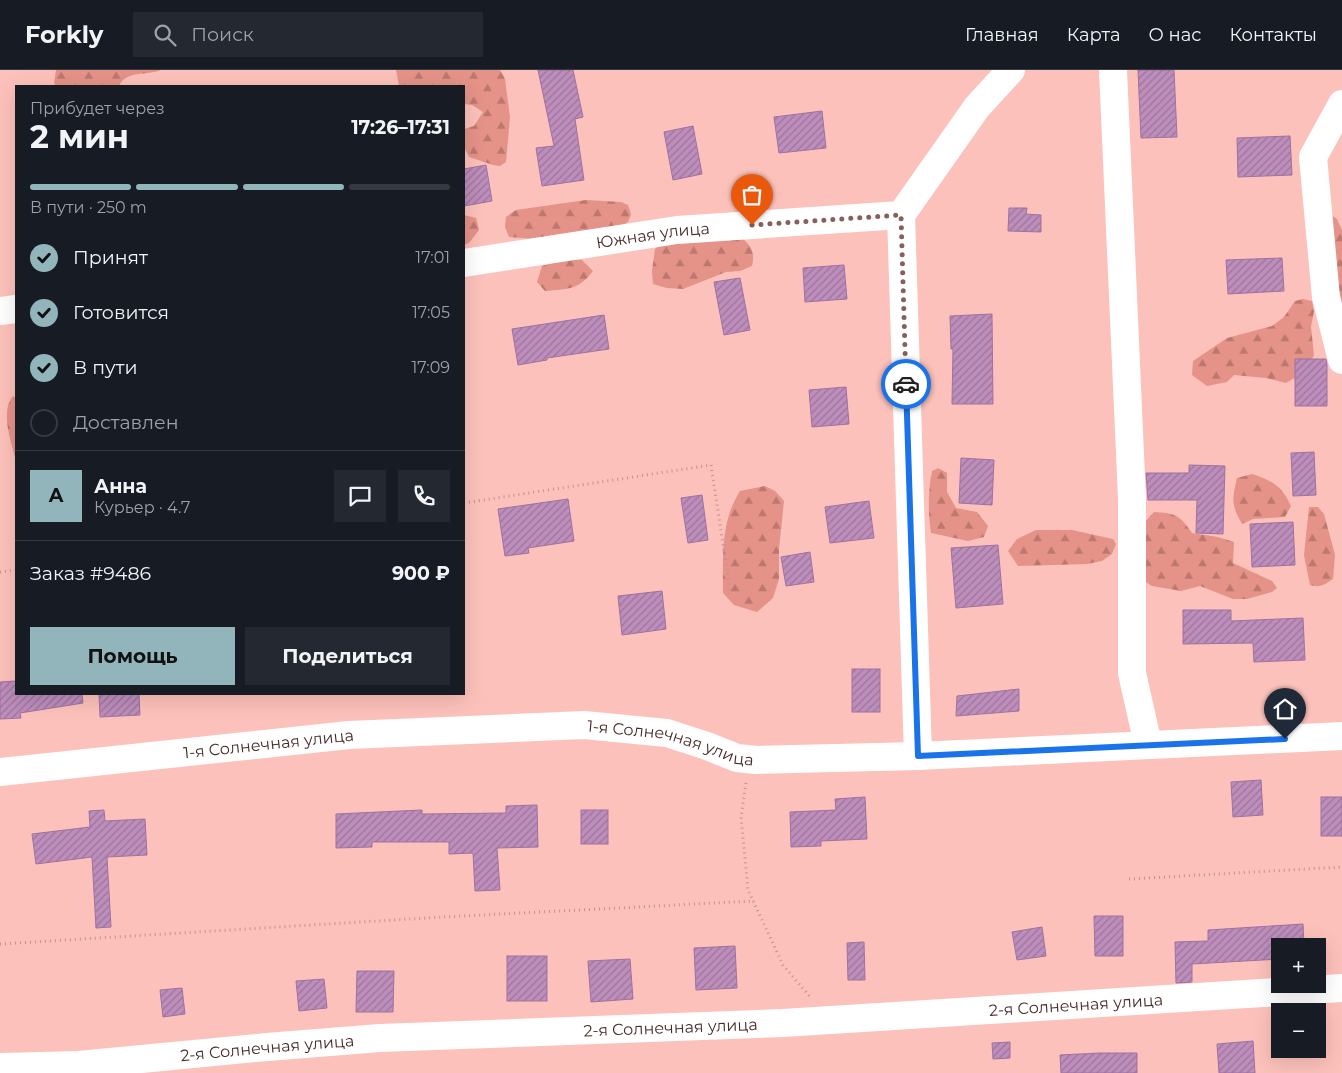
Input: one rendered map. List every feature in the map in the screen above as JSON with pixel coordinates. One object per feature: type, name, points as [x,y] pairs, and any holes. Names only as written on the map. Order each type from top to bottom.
[{"type":"street","points":[[918,756],[901,215],[977,107],[1011,70]]},
{"type":"street","points":[[1113,70],[1132,499],[1132,673],[1147,740],[1151,745]]},
{"type":"street","points":[[1342,104],[1314,157],[1326,296],[1342,360]]},
{"type":"street","name":"Южная улица","points":[[465,263],[677,230],[901,215]]},
{"type":"street","points":[[0,311],[15,309]]},
{"type":"street","name":"1-я Солнечная улица","points":[[0,772],[349,735],[584,725],[667,733],[736,758],[749,760],[918,756],[1342,736]]},
{"type":"street","name":"2-я Солнечная улица","points":[[0,1067],[79,1065],[380,1038],[829,1020],[1342,988]]},
{"type":"path","points":[[465,503],[711,465],[730,590]]},
{"type":"path","points":[[0,572],[15,570]]},
{"type":"path","points":[[749,760],[741,817],[748,890],[783,965],[829,1020]]},
{"type":"path","points":[[1129,879],[1342,867]]},
{"type":"path","points":[[0,944],[443,917],[754,901]]},
{"type":"green space","points":[[56,70],[161,70],[132,75],[122,81],[120,85],[55,85]]},
{"type":"green space","points":[[396,70],[500,70],[505,79],[510,117],[506,162],[500,166],[469,157],[465,149],[465,129],[474,126],[483,112],[472,105],[465,104],[465,85],[399,85]]},
{"type":"green space","points":[[586,200],[621,202],[628,205],[631,214],[628,222],[617,229],[547,240],[509,237],[505,227],[506,217],[516,210]]},
{"type":"green space","points":[[1330,214],[1337,219],[1342,230],[1342,326]]},
{"type":"green space","points":[[465,215],[476,218],[479,230],[469,243],[465,245]]},
{"type":"green space","points":[[670,238],[743,239],[752,251],[752,266],[740,271],[726,272],[683,289],[667,288],[653,284],[652,271],[655,249]]},
{"type":"green space","points":[[567,259],[582,260],[593,271],[583,282],[577,285],[566,289],[545,291],[537,282],[542,266]]},
{"type":"green space","points":[[1303,299],[1312,301],[1314,311],[1311,327],[1314,355],[1306,371],[1286,383],[1266,378],[1234,375],[1227,382],[1207,386],[1192,375],[1193,361],[1227,338],[1272,326],[1284,317],[1295,301]]},
{"type":"green space","points":[[13,396],[15,397],[15,457],[9,436],[7,418],[9,402]]},
{"type":"green space","points":[[938,468],[947,473],[947,492],[956,508],[977,512],[988,526],[984,537],[968,541],[931,533],[929,510],[930,486],[932,471]]},
{"type":"green space","points":[[1252,474],[1276,485],[1284,494],[1291,506],[1285,517],[1253,519],[1242,524],[1234,506],[1235,485],[1237,478]]},
{"type":"green space","points":[[765,486],[775,491],[784,501],[779,549],[779,579],[773,598],[757,612],[734,605],[723,593],[723,553],[729,515],[740,491]]},
{"type":"green space","points":[[1309,507],[1318,507],[1324,514],[1335,555],[1333,579],[1319,586],[1310,585],[1304,555]]},
{"type":"green space","points":[[1154,512],[1176,516],[1184,522],[1192,533],[1218,537],[1234,542],[1233,563],[1272,581],[1277,588],[1272,592],[1247,599],[1233,599],[1200,586],[1181,591],[1152,586],[1138,577],[1144,523]]},
{"type":"green space","points":[[1036,530],[1072,530],[1113,539],[1116,544],[1112,554],[1102,561],[1087,564],[1018,566],[1008,551],[1017,539]]},
{"type":"building","points":[[538,70],[573,70],[583,117],[575,119],[584,180],[542,186],[536,148],[554,146]]},
{"type":"building","points":[[1138,70],[1174,70],[1177,137],[1141,138]]},
{"type":"building","points":[[822,111],[826,148],[779,153],[774,117]]},
{"type":"building","points":[[693,126],[702,174],[673,180],[664,132]]},
{"type":"building","points":[[1290,136],[1292,175],[1238,177],[1237,138]]},
{"type":"building","points":[[486,165],[492,201],[465,206],[465,169]]},
{"type":"building","points":[[1009,208],[1027,208],[1026,214],[1041,215],[1041,232],[1008,231]]},
{"type":"building","points":[[1282,258],[1284,291],[1228,294],[1226,260]]},
{"type":"building","points":[[844,265],[847,299],[805,302],[803,268]]},
{"type":"building","points":[[740,278],[750,330],[724,335],[714,282]]},
{"type":"building","points":[[992,314],[993,404],[952,404],[953,349],[951,349],[950,316]]},
{"type":"building","points":[[604,315],[609,349],[547,358],[547,360],[518,365],[512,329]]},
{"type":"building","points":[[1295,359],[1326,359],[1327,406],[1295,406]]},
{"type":"building","points":[[846,387],[849,424],[812,427],[809,390]]},
{"type":"building","points":[[1314,452],[1316,495],[1293,496],[1291,453]]},
{"type":"building","points":[[961,458],[994,460],[992,505],[959,503]]},
{"type":"building","points":[[1189,465],[1225,466],[1223,534],[1196,533],[1197,500],[1148,500],[1146,473],[1189,473]]},
{"type":"building","points":[[702,495],[708,540],[688,543],[681,498]]},
{"type":"building","points":[[568,499],[574,541],[528,548],[529,553],[505,556],[498,509]]},
{"type":"building","points":[[869,501],[874,538],[830,543],[825,507]]},
{"type":"building","points":[[1293,522],[1295,565],[1252,567],[1250,524]]},
{"type":"building","points":[[998,545],[1003,604],[956,608],[951,548]]},
{"type":"building","points":[[810,552],[814,582],[786,586],[781,557]]},
{"type":"building","points":[[662,591],[666,629],[622,635],[618,596]]},
{"type":"building","points":[[1183,610],[1231,610],[1231,621],[1303,618],[1305,660],[1254,662],[1253,643],[1183,644]]},
{"type":"building","points":[[852,669],[880,669],[880,712],[852,712]]},
{"type":"building","points":[[15,681],[15,695],[82,695],[83,703],[20,713],[21,718],[0,719],[0,682]]},
{"type":"building","points":[[1019,689],[1019,711],[956,716],[957,696]]},
{"type":"building","points":[[99,695],[139,695],[140,715],[100,717]]},
{"type":"building","points":[[1261,780],[1263,815],[1233,817],[1231,782]]},
{"type":"building","points":[[865,797],[867,839],[821,841],[821,846],[791,847],[790,812],[836,810],[835,799]]},
{"type":"building","points":[[1321,797],[1342,797],[1342,836],[1321,836]]},
{"type":"building","points":[[537,805],[538,847],[497,848],[500,890],[475,891],[473,853],[449,854],[449,842],[372,842],[372,847],[336,848],[336,814],[422,810],[422,814],[506,813],[506,806]]},
{"type":"building","points":[[104,810],[105,821],[145,819],[147,855],[107,857],[111,927],[96,928],[92,857],[36,864],[32,834],[90,827],[89,811]]},
{"type":"building","points":[[581,810],[608,810],[608,844],[581,844]]},
{"type":"building","points":[[1094,916],[1123,916],[1123,956],[1095,956]]},
{"type":"building","points":[[1303,924],[1304,938],[1271,938],[1271,960],[1192,964],[1192,982],[1176,983],[1175,942],[1208,941],[1208,930]]},
{"type":"building","points":[[1042,927],[1046,956],[1017,960],[1012,932]]},
{"type":"building","points":[[864,942],[865,980],[848,980],[847,943]]},
{"type":"building","points":[[735,946],[737,988],[696,990],[694,948]]},
{"type":"building","points":[[507,956],[547,956],[547,1001],[507,1001]]},
{"type":"building","points":[[630,959],[633,999],[591,1002],[588,961]]},
{"type":"building","points":[[357,971],[394,971],[393,1012],[356,1012]]},
{"type":"building","points":[[324,979],[327,1008],[299,1011],[296,981]]},
{"type":"building","points":[[182,988],[185,1014],[163,1017],[160,990]]},
{"type":"building","points":[[1253,1041],[1255,1073],[1219,1073],[1217,1044]]},
{"type":"building","points":[[1010,1042],[1010,1058],[993,1059],[992,1043]]},
{"type":"building","points":[[1137,1053],[1137,1073],[1061,1073],[1060,1055]]},
{"type":"way so far","points":[[752,225],[901,215],[906,384]]},
{"type":"route","points":[[906,384],[918,756],[1285,739]]}]
